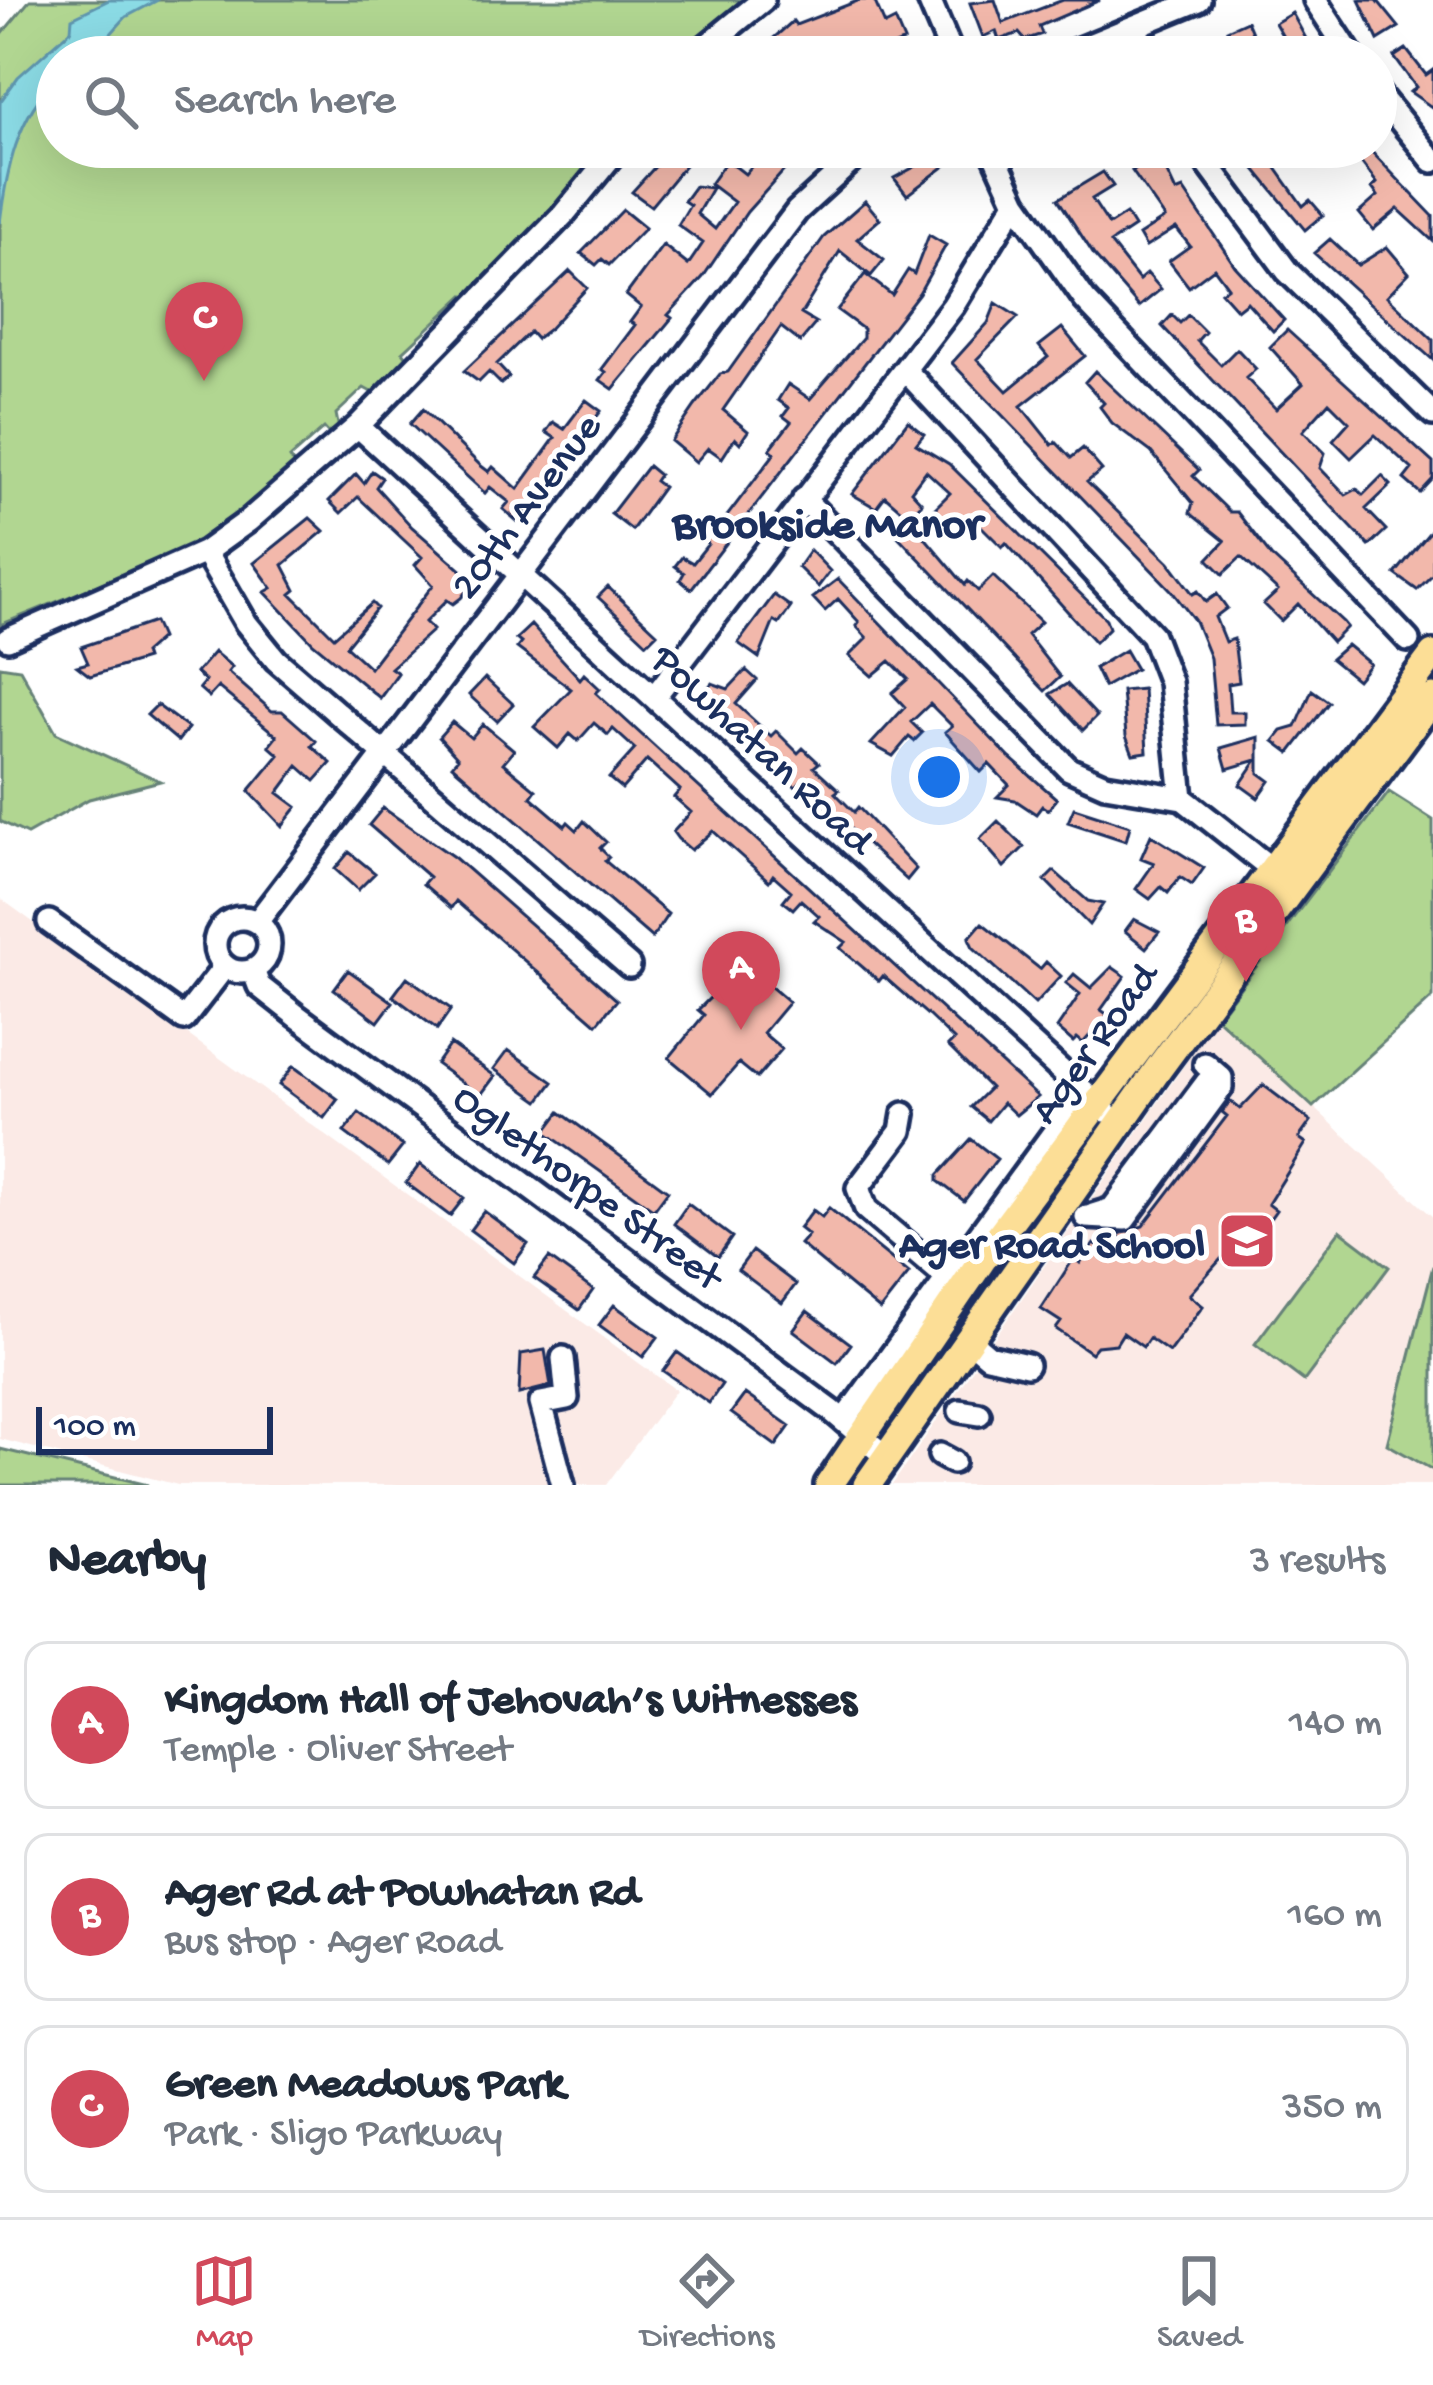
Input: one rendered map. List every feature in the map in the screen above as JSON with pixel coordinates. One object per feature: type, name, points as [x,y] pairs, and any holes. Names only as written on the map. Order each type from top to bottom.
[{"type":"main road","name":"Ager Road","points":[[829,1485],[853,1427],[1090,1097],[1433,655]]},
{"type":"main road","name":"Ager Road","points":[[867,1485],[1119,1124],[1433,698]]},
{"type":"street","points":[[719,36],[763,0]]},
{"type":"street","points":[[929,0],[944,36]]},
{"type":"street","points":[[1112,36],[1199,0]]},
{"type":"street","points":[[1315,0],[1338,36]]},
{"type":"street","points":[[1134,27],[1138,36]]},
{"type":"street","points":[[1397,117],[1433,161]]},
{"type":"street","points":[[8,639],[205,552],[358,426],[564,214],[602,168]]},
{"type":"street","name":"20th Avenue","points":[[257,922],[797,211],[844,168]]},
{"type":"street","points":[[1001,168],[1016,202],[1085,300],[1408,640]]},
{"type":"street","points":[[1211,168],[1287,271],[1433,414]]},
{"type":"street","points":[[655,696],[905,370],[989,254],[1016,202]]},
{"type":"street","points":[[905,370],[1152,635],[1172,695],[1181,798]]},
{"type":"street","name":"Powhatan Road","points":[[358,426],[1119,1124]]},
{"type":"street","points":[[804,499],[1070,769],[1106,785],[1181,798],[1293,887]]},
{"type":"street","points":[[205,552],[246,623],[276,660],[629,966]]},
{"type":"street","points":[[241,917],[257,922],[269,943],[265,958],[253,970],[225,966],[214,944],[219,928],[241,917]]},
{"type":"street","points":[[49,922],[184,1018],[225,966]]},
{"type":"street","name":"Oglethorpe Street","points":[[253,970],[259,986],[297,1016],[853,1427],[886,1457]]},
{"type":"street","points":[[1086,1217],[1125,1219],[1221,1088],[1213,1071]]},
{"type":"street","name":"Ager Road","points":[[853,1427],[946,1277],[1090,1097]]},
{"type":"street","points":[[904,1114],[901,1131],[858,1188],[866,1209],[946,1277]]},
{"type":"street","points":[[968,1340],[988,1356],[1027,1365]]},
{"type":"street","points":[[563,1358],[567,1398],[541,1403],[563,1485]]},
{"type":"shaded area","points":[[0,898],[676,1390],[606,1485],[178,1485],[0,1439]]},
{"type":"shaded area","name":"Ager Road School","points":[[1217,1018],[1433,1217],[1433,1266],[1387,1444],[1433,1470],[1433,1485],[892,1485]]},
{"type":"green space","points":[[30,0],[747,0],[707,36],[36,36],[36,168],[589,168],[539,221],[544,227],[530,244],[524,238],[475,286],[480,293],[472,302],[464,295],[403,352],[410,361],[375,394],[364,388],[336,414],[339,429],[332,437],[324,428],[290,458],[298,470],[186,549],[0,625],[0,36]]},
{"type":"green space","points":[[0,666],[20,669],[56,733],[160,781],[89,799],[27,834],[0,821]]},
{"type":"green space","points":[[1389,792],[1433,820],[1433,997],[1313,1107],[1217,1018]]},
{"type":"green space","points":[[1340,1230],[1389,1267],[1304,1381],[1255,1344]]},
{"type":"green space","points":[[1433,1266],[1433,1470],[1387,1444]]},
{"type":"green space","points":[[0,1449],[148,1485],[0,1485]]},
{"type":"water","points":[[109,0],[158,0],[126,17],[109,36],[64,36],[71,30],[72,18]]},
{"type":"water","points":[[36,61],[36,104],[16,145],[0,223],[0,102]]},
{"type":"building","points":[[860,0],[874,0],[885,25],[895,20],[902,36],[776,36],[793,21],[796,25]]},
{"type":"building","points":[[995,0],[1003,23],[1063,0],[1100,0],[1039,26],[1042,34],[1036,36],[998,36],[996,31],[983,36],[970,3]]},
{"type":"building","points":[[1359,0],[1377,0],[1399,27],[1376,36]]},
{"type":"building","points":[[1292,13],[1305,36],[1282,36],[1275,23]]},
{"type":"building","points":[[1247,21],[1253,36],[1230,36],[1227,30]]},
{"type":"building","points":[[1406,49],[1426,75],[1433,70],[1433,108],[1410,92],[1416,87],[1397,55]]},
{"type":"building","points":[[654,168],[683,168],[651,206],[632,192]]},
{"type":"building","points":[[721,168],[737,168],[745,174],[750,168],[786,168],[747,212],[703,277],[668,315],[672,318],[613,389],[600,380],[606,372],[602,369],[635,325],[630,322],[641,307],[626,295],[663,245],[688,265],[703,243],[678,225],[690,205],[684,201],[695,186],[712,188],[697,214],[715,229],[734,202],[710,184]]},
{"type":"building","points":[[913,168],[942,168],[907,195],[894,178]]},
{"type":"building","points":[[1165,168],[1176,192],[1183,189],[1235,266],[1284,320],[1273,331],[1247,302],[1237,310],[1221,292],[1228,287],[1214,268],[1189,287],[1169,261],[1190,246],[1176,228],[1146,247],[1139,235],[1165,218],[1132,171]]},
{"type":"building","points":[[1254,168],[1276,168],[1303,206],[1310,200],[1323,215],[1305,230]]},
{"type":"building","points":[[1365,168],[1387,168],[1433,216],[1433,241],[1398,209],[1373,230],[1359,213],[1378,196],[1372,188],[1377,183]]},
{"type":"building","points":[[1103,172],[1113,186],[1092,199],[1109,225],[1126,214],[1134,227],[1110,243],[1139,280],[1147,273],[1161,289],[1139,307],[1094,255],[1058,199]]},
{"type":"building","points":[[865,201],[880,219],[857,239],[884,260],[871,276],[840,251],[801,314],[816,323],[800,342],[781,327],[723,410],[748,431],[740,443],[735,438],[722,458],[708,448],[696,462],[671,441],[720,374],[728,372],[824,237]]},
{"type":"building","points":[[623,210],[645,228],[609,265],[602,259],[596,265],[581,253]]},
{"type":"building","points":[[929,235],[946,245],[919,293],[691,589],[680,580],[684,573],[675,566],[682,557],[693,563],[708,544],[703,540],[711,529],[715,532],[775,453],[770,449],[791,422],[783,416],[789,408],[778,400],[788,384],[810,399],[863,338],[863,329],[837,310],[865,274],[892,295],[908,270],[914,274]]},
{"type":"building","points":[[1330,239],[1358,265],[1387,247],[1409,273],[1387,296],[1433,340],[1433,360],[1314,253]]},
{"type":"building","points":[[570,271],[587,288],[548,330],[536,339],[530,332],[497,364],[509,377],[501,384],[489,372],[479,382],[464,371]]},
{"type":"building","points":[[996,303],[1018,317],[977,359],[1007,391],[1048,357],[1039,346],[1062,328],[1085,356],[1021,406],[1052,445],[1056,442],[1071,458],[1083,448],[1102,470],[1087,482],[1169,562],[1193,594],[1198,591],[1206,602],[1217,594],[1227,608],[1215,617],[1225,642],[1234,639],[1239,682],[1228,684],[1230,712],[1245,712],[1245,724],[1216,725],[1210,658],[1195,621],[1171,590],[952,363],[988,323]]},
{"type":"building","points":[[1172,315],[1180,323],[1188,315],[1205,332],[1197,341],[1221,365],[1237,349],[1256,369],[1246,378],[1276,409],[1303,384],[1270,347],[1287,330],[1433,463],[1433,479],[1420,493],[1404,479],[1412,469],[1375,435],[1351,458],[1333,440],[1349,422],[1329,402],[1303,431],[1325,453],[1320,468],[1346,495],[1357,489],[1363,495],[1382,476],[1391,485],[1366,509],[1386,530],[1369,546],[1162,326]]},
{"type":"building","points":[[1095,371],[1199,470],[1193,476],[1230,512],[1237,512],[1271,556],[1343,622],[1347,627],[1332,642],[1298,604],[1281,621],[1264,604],[1278,591],[1241,557],[1223,574],[1208,559],[1225,541],[1190,513],[1193,503],[1151,452],[1112,423],[1100,407],[1104,403],[1085,382]]},
{"type":"building","points":[[586,400],[601,411],[517,521],[503,509],[509,502],[490,487],[485,493],[410,424],[423,409],[480,465],[489,472],[493,467],[518,489],[555,438],[546,432],[553,422],[564,429]]},
{"type":"building","points":[[908,421],[924,434],[916,444],[949,464],[1106,619],[1109,628],[1095,642],[1006,543],[1002,547],[980,525],[975,530],[964,518],[952,528],[934,509],[950,493],[926,471],[911,491],[922,503],[909,517],[885,496],[876,508],[852,494]]},
{"type":"building","points":[[648,466],[659,475],[655,481],[663,487],[632,530],[611,514]]},
{"type":"building","points":[[372,471],[382,478],[376,487],[412,527],[474,581],[461,598],[453,604],[447,600],[425,622],[433,630],[391,668],[398,673],[380,698],[313,643],[265,592],[272,588],[254,563],[310,518],[324,531],[283,565],[296,590],[291,594],[334,637],[372,603],[377,608],[346,646],[370,668],[433,585],[415,565],[422,557],[358,497],[341,513],[329,501],[356,474],[364,483]]},
{"type":"building","points":[[906,515],[965,585],[968,581],[978,591],[993,576],[1041,622],[1027,635],[1060,677],[1045,691],[891,529]]},
{"type":"building","points":[[1433,528],[1433,574],[1417,590],[1395,574]]},
{"type":"building","points":[[810,550],[830,571],[818,587],[798,567]]},
{"type":"building","points":[[838,579],[1010,758],[1057,799],[1048,810],[1042,806],[1036,814],[1015,800],[997,797],[1009,785],[989,764],[981,772],[945,732],[952,726],[930,704],[911,722],[922,733],[914,741],[909,737],[893,756],[871,744],[905,707],[892,693],[908,679],[890,661],[872,676],[849,656],[867,638],[856,626],[859,622],[838,599],[825,611],[813,598]]},
{"type":"building","points":[[608,587],[657,633],[647,643],[598,597]]},
{"type":"building","points":[[774,595],[791,607],[779,624],[774,621],[759,658],[738,643]]},
{"type":"building","points":[[154,622],[161,638],[144,653],[146,659],[90,676],[77,666],[88,663],[81,647]]},
{"type":"building","points":[[531,625],[580,679],[584,674],[600,689],[596,693],[1038,1097],[1016,1115],[1003,1103],[988,1121],[971,1107],[990,1088],[948,1046],[954,1040],[929,1016],[883,976],[879,981],[840,948],[846,942],[814,921],[819,916],[801,900],[793,909],[783,901],[791,891],[773,875],[769,881],[713,831],[691,850],[678,839],[673,832],[691,812],[674,797],[680,790],[647,760],[622,789],[609,778],[635,749],[613,729],[608,735],[594,723],[578,741],[570,734],[558,748],[534,727],[571,689],[517,648],[521,643],[516,639]]},
{"type":"building","points":[[1347,645],[1370,664],[1357,680],[1331,659]]},
{"type":"building","points":[[1125,650],[1136,669],[1104,687],[1095,668]]},
{"type":"building","points":[[214,652],[232,667],[228,672],[272,711],[282,711],[316,741],[312,746],[331,763],[315,781],[298,766],[278,793],[297,807],[282,826],[249,791],[279,755],[269,746],[277,736],[218,687],[209,697],[199,688],[205,681],[196,673]]},
{"type":"building","points":[[746,670],[757,680],[736,704],[771,736],[776,731],[798,753],[803,748],[819,763],[814,767],[839,790],[835,793],[854,812],[858,807],[916,869],[907,880],[800,783],[796,787],[786,778],[790,774],[702,694],[712,683],[728,689]]},
{"type":"building","points":[[485,678],[513,704],[497,721],[469,695]]},
{"type":"building","points":[[1067,684],[1097,716],[1083,730],[1050,694]]},
{"type":"building","points":[[1143,689],[1147,752],[1133,754],[1126,736],[1122,691]]},
{"type":"building","points":[[1312,690],[1329,702],[1290,753],[1274,741],[1282,731],[1296,727]]},
{"type":"building","points":[[157,705],[188,728],[178,741],[147,715]]},
{"type":"building","points":[[452,722],[471,738],[483,724],[514,750],[503,763],[536,790],[531,797],[565,826],[568,822],[577,830],[584,821],[606,842],[600,848],[609,857],[605,861],[668,914],[652,938],[452,765],[458,758],[439,737]]},
{"type":"building","points":[[1259,737],[1259,773],[1270,781],[1258,798],[1240,785],[1257,760],[1227,769],[1221,748]]},
{"type":"building","points":[[383,808],[455,858],[617,1000],[597,1024],[456,901],[451,908],[423,884],[429,877],[369,825]]},
{"type":"building","points":[[1074,808],[1130,826],[1126,841],[1068,822]]},
{"type":"building","points":[[998,821],[1024,847],[1004,867],[980,839]]},
{"type":"building","points":[[1151,835],[1204,868],[1192,885],[1180,877],[1168,893],[1161,887],[1150,899],[1136,889],[1154,863],[1141,858]]},
{"type":"building","points":[[349,852],[375,873],[358,890],[335,869]]},
{"type":"building","points":[[1054,871],[1088,901],[1103,904],[1089,925],[1045,880]]},
{"type":"building","points":[[1134,919],[1159,932],[1146,948],[1125,931]]},
{"type":"building","points":[[982,923],[1040,969],[1046,962],[1061,976],[1035,1004],[973,947],[969,938]]},
{"type":"building","points":[[744,964],[789,1002],[763,1033],[782,1049],[757,1078],[739,1063],[712,1094],[669,1058],[704,1015],[698,1010]]},
{"type":"building","points":[[1112,967],[1125,976],[1101,1010],[1108,1015],[1083,1043],[1077,1038],[1073,1042],[1057,1028],[1080,994],[1066,983],[1074,974],[1091,988]]},
{"type":"building","points":[[348,970],[393,1002],[378,1022],[334,989]]},
{"type":"building","points":[[407,977],[451,1009],[437,1029],[393,996]]},
{"type":"building","points":[[450,1044],[495,1076],[480,1096],[436,1064]]},
{"type":"building","points":[[508,1050],[553,1082],[539,1101],[494,1069]]},
{"type":"building","points":[[293,1066],[338,1099],[324,1118],[279,1085]]},
{"type":"building","name":"Ager Road School","points":[[1263,1085],[1311,1121],[1299,1138],[1306,1143],[1268,1204],[1276,1210],[1252,1244],[1235,1256],[1228,1251],[1189,1295],[1203,1306],[1169,1352],[1149,1338],[1143,1347],[1123,1333],[1116,1344],[1097,1346],[1091,1353],[1056,1329],[1061,1322],[1041,1309],[1074,1258],[1080,1263],[1094,1244],[1099,1247],[1105,1239],[1121,1249],[1119,1234],[1143,1226],[1227,1116],[1222,1112],[1230,1101],[1240,1109]]},
{"type":"building","points":[[560,1112],[668,1191],[654,1210],[545,1132]]},
{"type":"building","points":[[359,1113],[403,1146],[388,1165],[344,1132]]},
{"type":"building","points":[[971,1139],[997,1159],[964,1201],[938,1181],[938,1175]]},
{"type":"building","points":[[420,1164],[464,1198],[450,1216],[406,1183]]},
{"type":"building","points":[[688,1204],[732,1237],[718,1257],[674,1224]]},
{"type":"building","points":[[829,1208],[909,1273],[880,1310],[800,1244],[808,1235],[799,1228],[813,1210],[822,1217]]},
{"type":"building","points":[[484,1211],[528,1244],[514,1263],[470,1230]]},
{"type":"building","points":[[752,1251],[796,1284],[782,1303],[738,1270]]},
{"type":"building","points":[[549,1258],[593,1290],[579,1310],[534,1278]]},
{"type":"building","points":[[614,1305],[658,1337],[643,1357],[599,1325]]},
{"type":"building","points":[[807,1311],[851,1344],[837,1363],[793,1330]]},
{"type":"building","points":[[545,1350],[551,1386],[519,1394],[521,1354]]},
{"type":"building","points":[[677,1352],[722,1384],[709,1403],[663,1371]]},
{"type":"building","points":[[745,1394],[790,1426],[776,1446],[731,1413]]},
{"type":"place","name":"Green Meadows Park","points":[[204,381]]},
{"type":"place","name":"Ager Rd at Powhatan Rd","points":[[1246,982]]},
{"type":"place","name":"Kingdom Hall of Jehovah’s Witnesses","points":[[741,1030]]},
{"type":"place","name":"Ager Road School","points":[[1247,1241]]},
{"type":"district","name":"Brookside Manor","points":[[827,520]]}]
